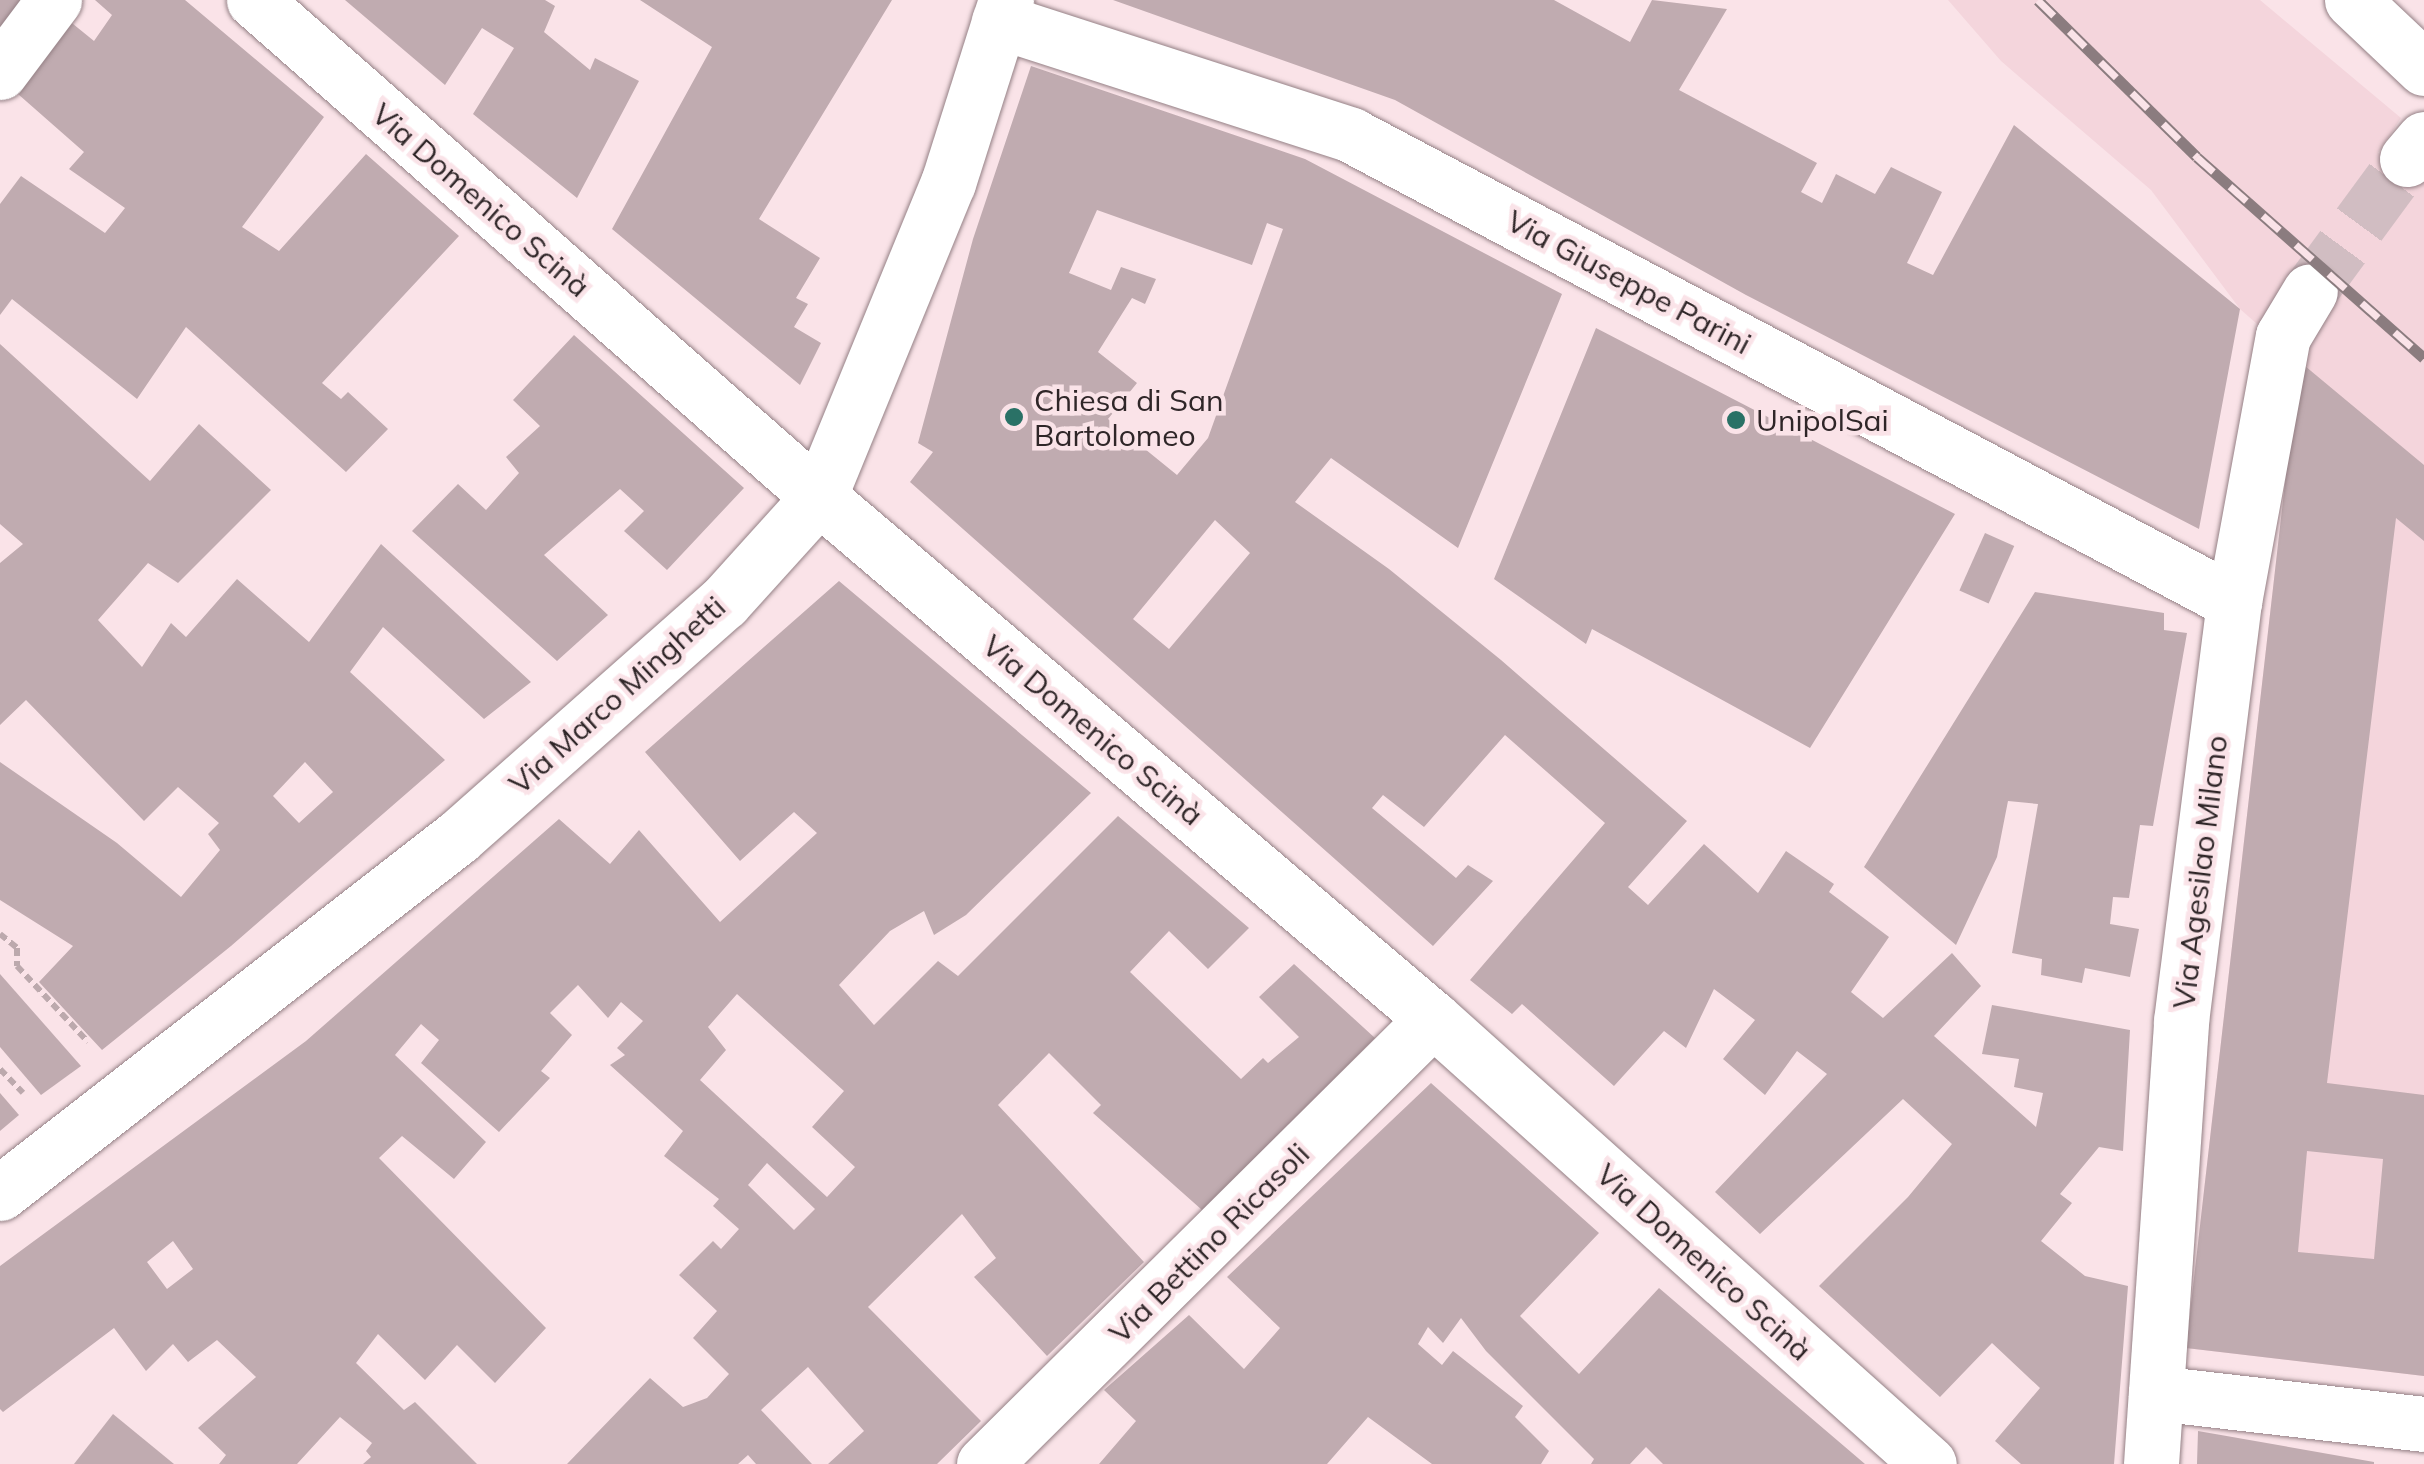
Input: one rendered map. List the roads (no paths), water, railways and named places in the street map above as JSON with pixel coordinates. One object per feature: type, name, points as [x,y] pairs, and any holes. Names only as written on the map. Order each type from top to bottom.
[{"type":"street","points":[[0,72],[54,0]]},
{"type":"street","name":"Via Domenico Scinà","points":[[254,0],[819,498],[1433,1019],[1928,1464]]},
{"type":"street","points":[[2352,0],[2424,68]]},
{"type":"street","name":"Via Marco Minghetti","points":[[0,1192],[458,837],[724,602],[819,498],[948,183],[1003,11]]},
{"type":"street","name":"Via Giuseppe Parini","points":[[1003,11],[1351,135],[2234,602]]},
{"type":"street","name":"Via Agesilao Milano","points":[[2151,1464],[2181,1021],[2234,602],[2283,336],[2310,291]]},
{"type":"street","name":"Via Bettino Ricasoli","points":[[984,1464],[1433,1019]]},
{"type":"street","points":[[2156,1393],[2424,1424]]},
{"type":"tunnel","points":[[2310,291],[2407,159]]},
{"type":"railway","points":[[2038,0],[2197,157],[2424,358]]},
{"type":"place","name":"Chiesa di San Bartolomeo","points":[[1014,417]]},
{"type":"place","name":"UnipolSai","points":[[1736,420]]}]
